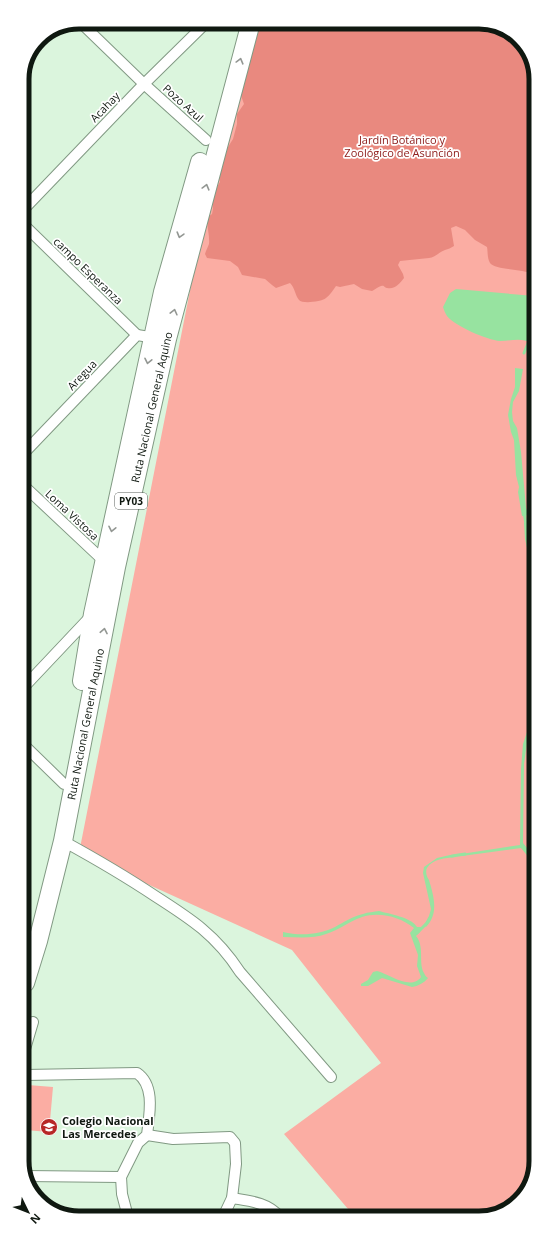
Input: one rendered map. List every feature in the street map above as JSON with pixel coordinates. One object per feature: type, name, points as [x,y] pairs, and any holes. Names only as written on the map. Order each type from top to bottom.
[{"type":"highway","name":"Ruta Nacional General Aquino","points":[[29,934],[54,836],[94,614],[152,337],[163,292],[236,29]]},
{"type":"highway","name":"Ruta Nacional General Aquino","points":[[29,970],[38,941],[63,841],[116,566],[152,337],[249,29]]},
{"type":"street","name":"Pozo Azul","points":[[87,29],[144,84],[206,140]]},
{"type":"street","name":"Acahay","points":[[29,204],[144,84],[200,29]]},
{"type":"street","name":"campo Esperanza","points":[[29,230],[152,337]]},
{"type":"street","name":"Aregua","points":[[29,449],[152,337]]},
{"type":"street","name":"Loma Vistosa","points":[[29,491],[105,562]]},
{"type":"street","points":[[29,682],[94,614]]},
{"type":"street","points":[[29,750],[64,784]]},
{"type":"street","points":[[63,841],[117,870],[196,923],[209,934],[230,956],[240,972],[331,1076]]},
{"type":"street","points":[[29,1035],[33,1022]]},
{"type":"street","points":[[29,1075],[137,1073],[143,1077],[147,1084],[150,1104],[147,1135],[138,1143],[122,1177],[122,1194],[126,1211]]},
{"type":"street","points":[[147,1135],[173,1139],[230,1137],[235,1143],[236,1164],[232,1198],[226,1211]]},
{"type":"street","points":[[32,1176],[122,1177]]},
{"type":"street","points":[[232,1198],[264,1205],[275,1211]]},
{"type":"green space","points":[[257,29],[482,29],[495,32],[509,39],[519,49],[524,57],[529,72],[529,1168],[521,1189],[509,1201],[501,1206],[486,1211],[350,1211],[284,1134],[381,1063],[292,950],[79,853],[197,255]]},
{"type":"green space","name":"Jardín Botánico y Zoológico de Asunción","points":[[259,29],[482,29],[495,32],[509,39],[519,49],[524,57],[529,72],[529,272],[493,265],[488,259],[487,247],[475,240],[465,230],[456,226],[451,228],[453,247],[436,256],[400,261],[398,265],[404,278],[395,287],[386,288],[382,286],[372,291],[362,289],[354,284],[340,287],[336,286],[326,298],[320,301],[301,301],[290,283],[276,288],[265,279],[242,275],[238,267],[230,261],[207,258],[205,254],[209,244],[208,217],[212,214],[213,209],[213,190],[220,182],[218,173],[225,150],[233,139],[237,124],[237,114],[244,104],[239,90],[241,81],[249,68],[251,48]]},
{"type":"green space","points":[[29,1085],[53,1087],[49,1132],[29,1130]]},
{"type":"shaded area","points":[[456,289],[529,296],[529,342],[524,340],[494,340],[472,332],[457,324],[447,316],[443,307],[450,293]]},
{"type":"shaded area","points":[[515,368],[523,369],[519,391],[513,402],[512,412],[513,421],[517,428],[521,452],[526,508],[529,515],[522,516],[518,492],[519,487],[516,475],[514,440],[508,415],[515,387]]},
{"type":"shaded area","points":[[529,522],[529,557],[525,539],[524,523]]},
{"type":"shaded area","points":[[529,726],[524,764],[523,843],[529,850],[529,858],[521,848],[462,856],[461,854],[520,845],[521,769],[523,744]]},
{"type":"shaded area","points":[[455,855],[455,857],[436,861],[429,865],[426,870],[434,899],[434,911],[433,917],[426,927],[424,925],[431,909],[423,873],[424,867],[437,858]]},
{"type":"shaded area","points":[[379,911],[405,918],[417,927],[421,927],[420,932],[416,936],[419,940],[421,950],[422,969],[428,978],[421,984],[412,987],[382,978],[368,986],[361,986],[361,984],[368,980],[373,972],[377,971],[406,982],[417,981],[421,977],[417,966],[418,955],[410,933],[414,928],[396,918],[382,915],[369,915],[321,936],[283,937],[283,932],[303,934],[323,932],[356,916]]},
{"type":"waterway","points":[[524,353],[529,341]]},
{"type":"waterway","points":[[524,511],[526,525]]},
{"type":"waterway","points":[[452,856],[465,854]]},
{"type":"waterway","points":[[417,933],[426,924]]},
{"type":"place","name":"Colegio Nacional Las Mercedes","points":[[49,1127]]}]
